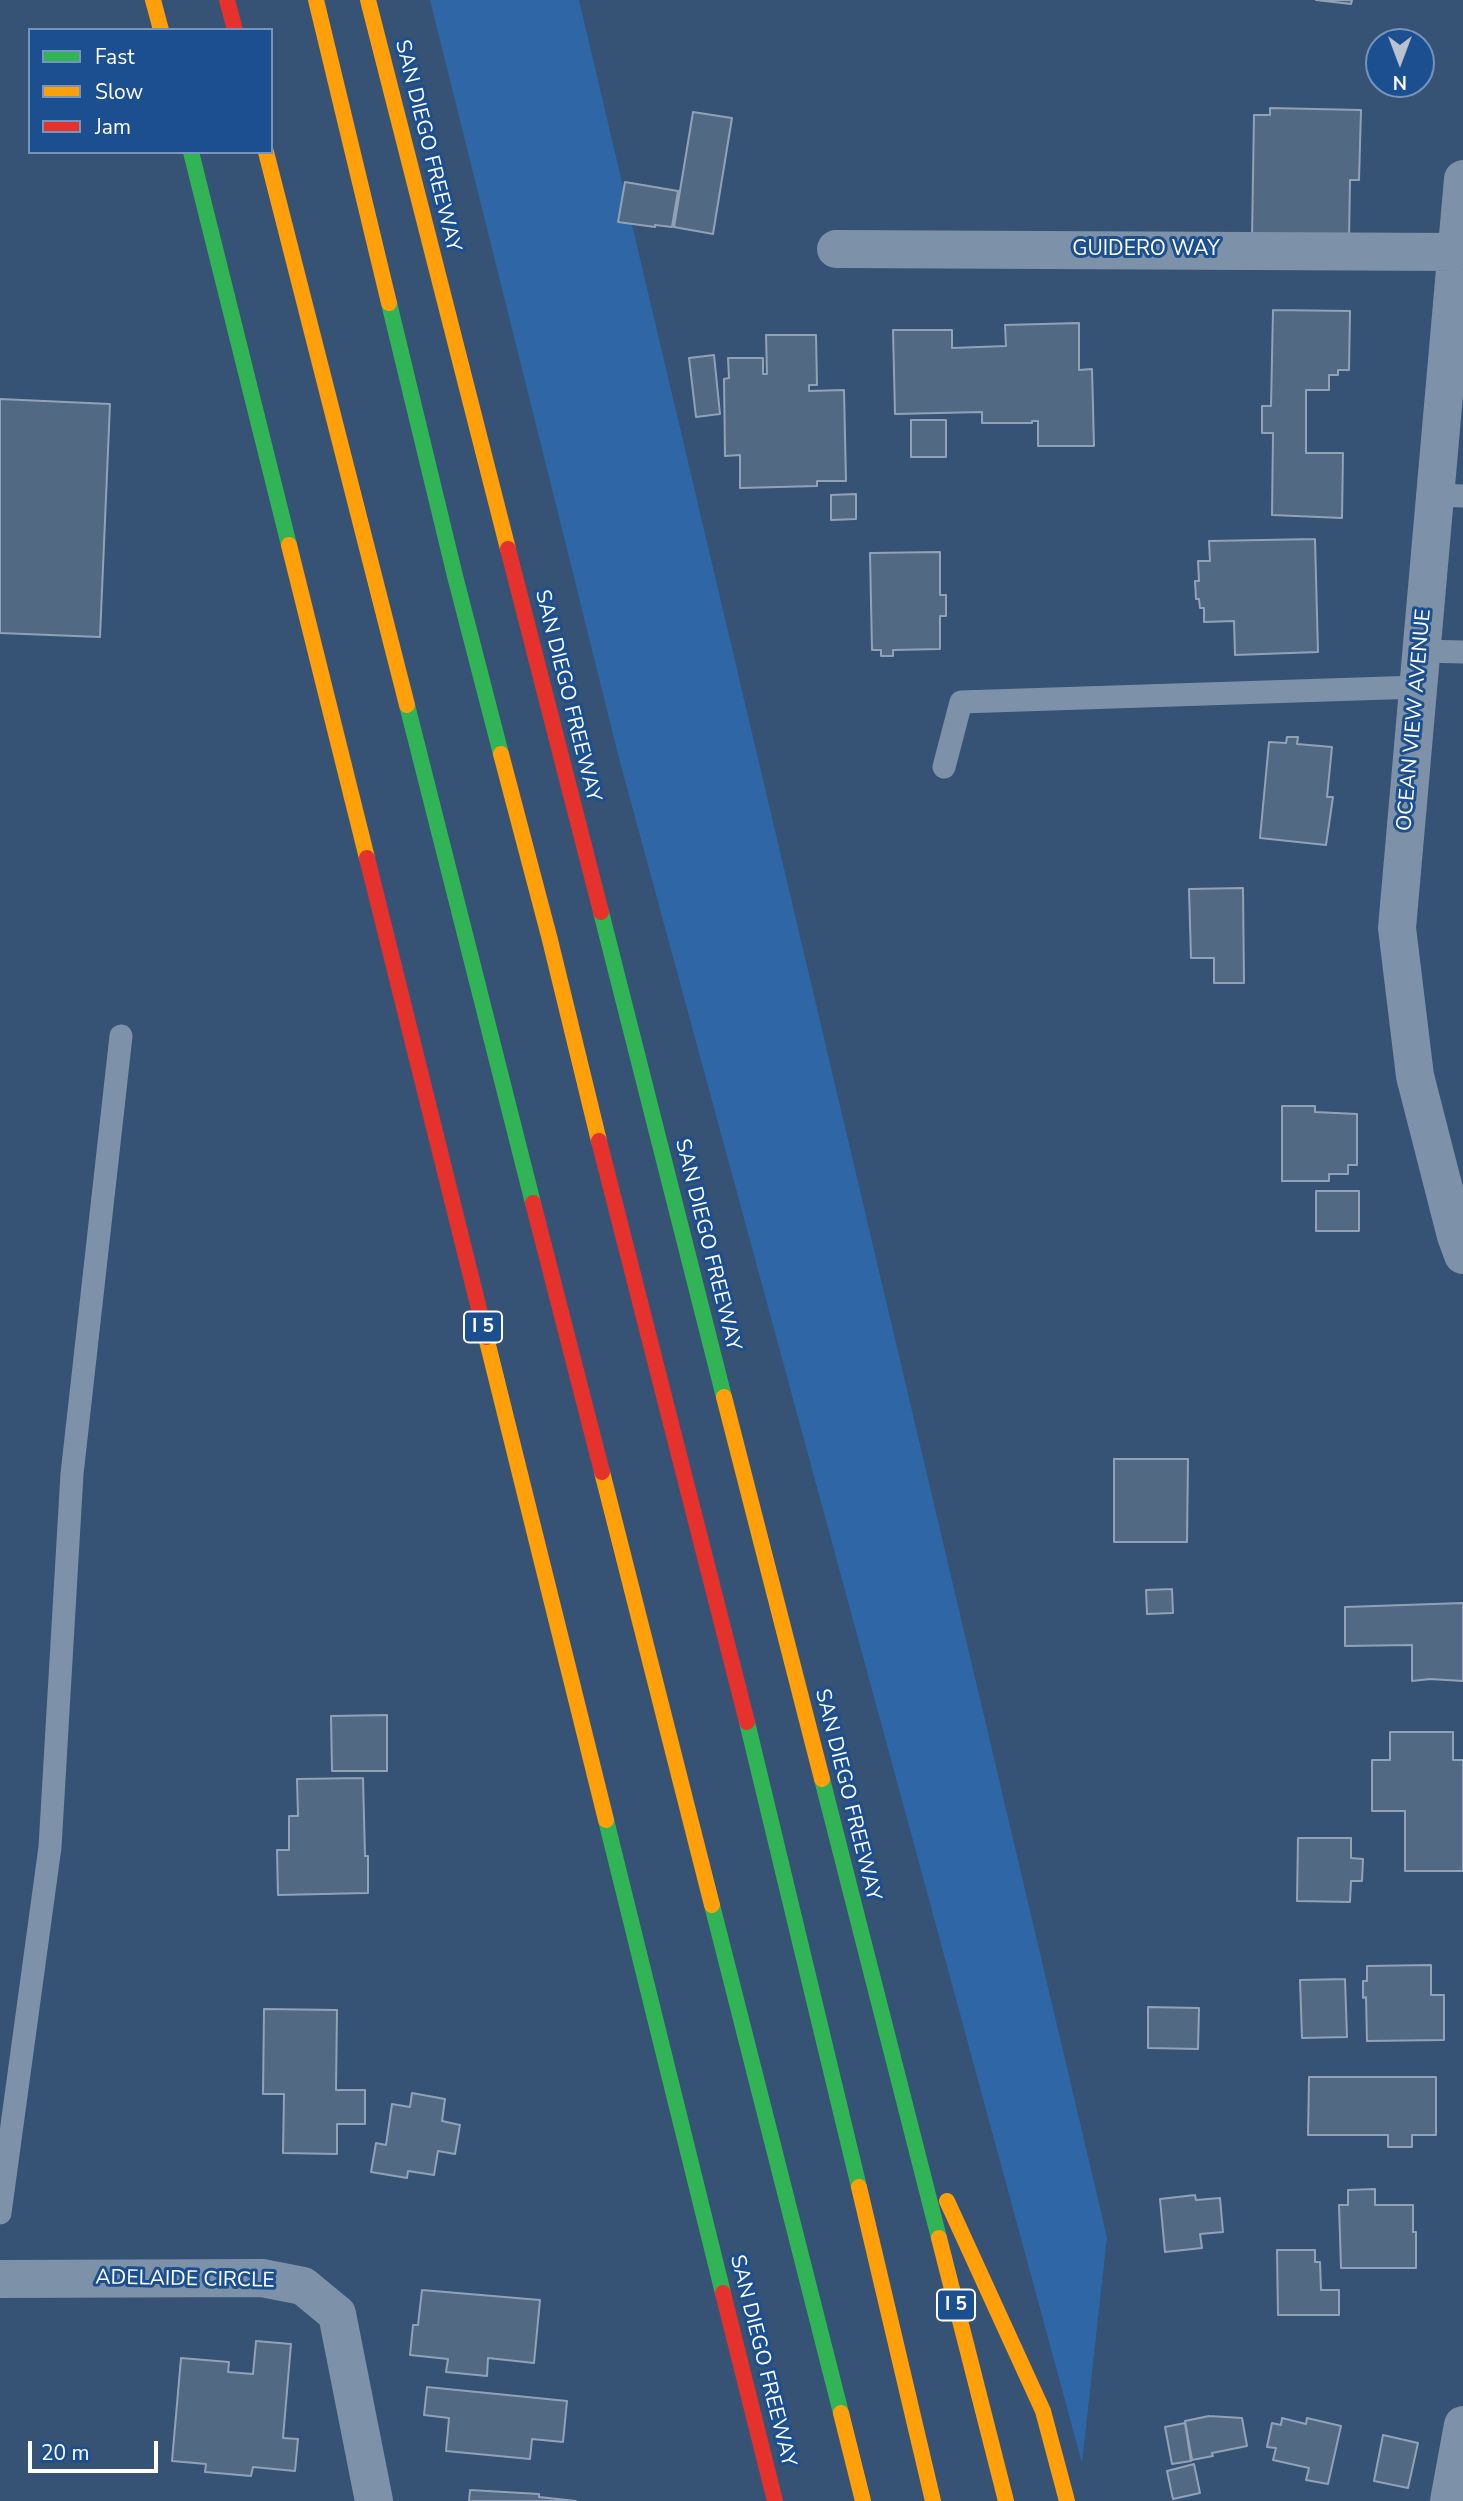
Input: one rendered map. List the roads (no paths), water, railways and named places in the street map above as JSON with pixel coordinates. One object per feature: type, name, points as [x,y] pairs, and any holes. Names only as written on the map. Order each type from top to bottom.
[{"type":"highway","points":[[153,0],[160,28]]},
{"type":"highway","points":[[227,0],[234,28]]},
{"type":"highway","points":[[316,0],[452,562],[550,940],[623,1241],[720,1612],[803,1949],[933,2501]]},
{"type":"highway","name":"SAN DIEGO FREEWAY","points":[[368,0],[1006,2501]]},
{"type":"highway","name":"SAN DIEGO FREEWAY","points":[[191,154],[775,2501]]},
{"type":"highway","points":[[267,154],[863,2501]]},
{"type":"highway","points":[[906,2109],[1042,2411],[1067,2501]]},
{"type":"street","name":"OCEAN VIEW AVENUE","points":[[1463,179],[1456,252],[1449,496],[1419,669],[1396,928],[1415,1076],[1452,1174],[1463,1255]]},
{"type":"street","name":"GUIDERO WAY","points":[[836,249],[1456,252]]},
{"type":"street","name":"ADELAIDE CIRCLE","points":[[0,2279],[262,2278],[303,2286],[337,2314],[374,2501]]},
{"type":"street","points":[[1449,2501],[1463,2426]]},
{"type":"lane","points":[[944,767],[961,702],[1419,669],[1463,652]]},
{"type":"lane","points":[[0,2213],[50,1847],[72,1474],[121,1036]]}]
